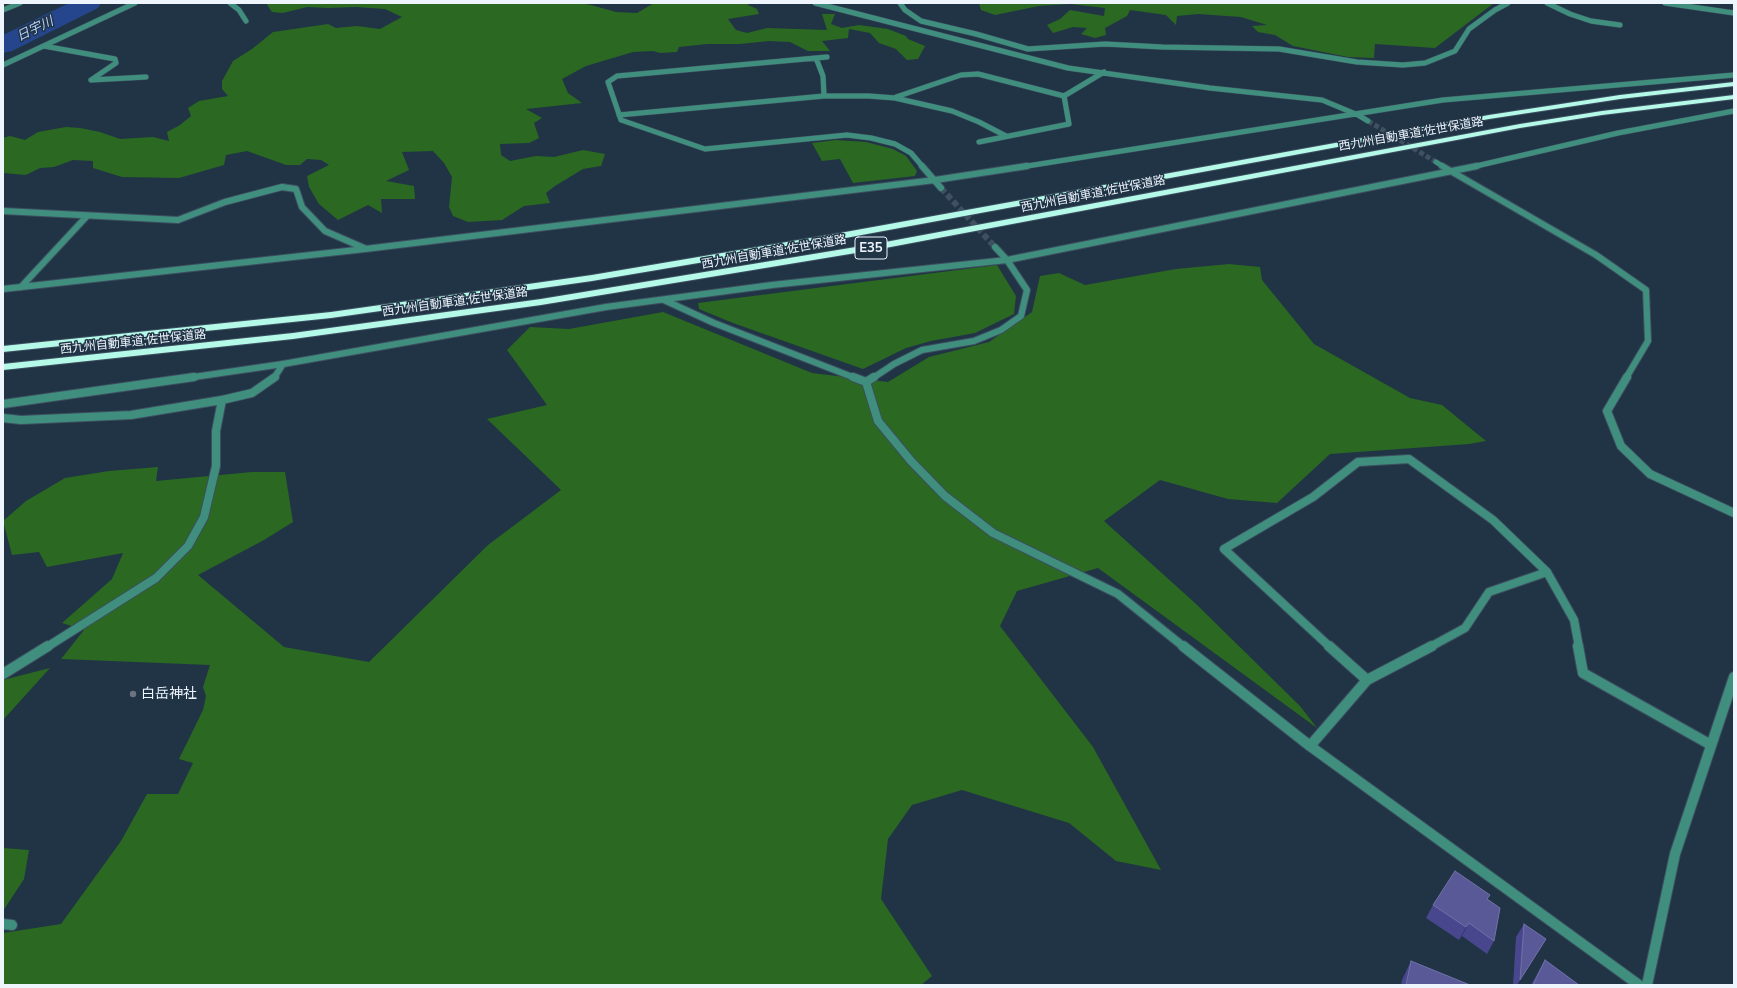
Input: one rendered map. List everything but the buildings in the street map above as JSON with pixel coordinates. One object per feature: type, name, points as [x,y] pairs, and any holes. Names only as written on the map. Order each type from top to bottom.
[{"type":"highway","name":"西九州自動車道;佐世保道路","points":[[3,349],[330,315],[592,278],[856,233],[1489,117],[1620,97],[1734,84]]},
{"type":"highway","name":"西九州自動車道;佐世保道路","points":[[3,367],[293,336],[549,301],[888,245],[1520,126],[1616,111],[1734,97]]},
{"type":"street","points":[[3,10],[20,3]]},
{"type":"street","points":[[3,65],[135,3]]},
{"type":"street","points":[[230,3],[239,10],[246,21]]},
{"type":"street","points":[[815,3],[1068,68],[1210,88],[1322,100],[1358,115],[1368,121]]},
{"type":"street","points":[[900,3],[905,10],[921,21],[976,34],[1028,49],[1105,44],[1162,47],[1279,49],[1358,62],[1403,65],[1424,63],[1455,51],[1469,29],[1495,10],[1508,3]]},
{"type":"street","points":[[1547,3],[1570,14],[1591,21],[1620,25]]},
{"type":"street","points":[[1665,3],[1734,13]]},
{"type":"street","points":[[44,46],[115,59],[116,63],[91,80],[146,77]]},
{"type":"street","points":[[827,57],[617,76],[608,82],[621,120],[705,149],[825,136],[847,135],[871,138],[895,144],[911,153],[941,188]]},
{"type":"street","points":[[816,58],[823,76],[824,96]]},
{"type":"street","points":[[895,98],[961,75],[978,74],[1064,96],[1104,72]]},
{"type":"street","points":[[3,289],[365,248],[935,180],[1358,115],[1443,100],[1734,75]]},
{"type":"street","points":[[619,115],[848,95],[895,98],[952,111],[979,122],[1006,136]]},
{"type":"street","points":[[979,142],[1069,124],[1064,96]]},
{"type":"street","points":[[3,404],[283,364],[606,307],[772,285],[1006,260],[1453,171],[1618,133],[1734,111]]},
{"type":"street","points":[[1436,162],[1596,255],[1646,290],[1648,341],[1607,411],[1621,446],[1650,474],[1734,513]]},
{"type":"street","points":[[3,211],[178,220],[225,202],[282,187],[296,189],[302,207],[325,231],[365,248]]},
{"type":"street","points":[[21,287],[87,216]]},
{"type":"street","points":[[866,382],[894,364],[922,350],[974,341],[1001,330],[1021,316],[1027,290],[995,246]]},
{"type":"street","points":[[663,300],[714,324],[866,382]]},
{"type":"street","points":[[3,418],[21,420],[131,415],[222,400],[252,393],[274,378],[283,364]]},
{"type":"street","points":[[866,382],[878,421],[912,461],[945,496],[993,533],[1118,594],[1310,746],[1639,985]]},
{"type":"street","points":[[3,674],[156,578],[188,546],[204,517],[216,466],[216,431],[222,400]]},
{"type":"street","points":[[1367,680],[1224,549],[1313,498],[1358,462],[1409,459],[1493,520],[1547,572],[1574,620],[1583,673],[1711,744]]},
{"type":"street","points":[[1310,746],[1367,680],[1465,628],[1489,592],[1547,572]]},
{"type":"street","points":[[1647,985],[1675,854],[1734,677]]},
{"type":"green space","points":[[266,3],[579,3],[616,12],[637,13],[654,3],[749,3],[748,5],[757,9],[759,14],[728,19],[736,30],[747,33],[767,28],[827,30],[822,14],[835,14],[831,24],[842,28],[859,25],[888,29],[925,46],[918,59],[907,60],[896,49],[879,43],[870,33],[849,29],[848,38],[822,41],[830,51],[808,51],[790,42],[769,41],[740,44],[707,44],[679,47],[677,52],[633,52],[586,66],[562,79],[568,93],[582,103],[526,109],[542,118],[534,123],[539,138],[529,143],[500,144],[501,155],[510,161],[536,156],[554,157],[583,150],[605,154],[601,166],[583,169],[555,186],[546,193],[550,203],[524,206],[502,220],[468,222],[453,216],[449,207],[452,177],[444,163],[433,151],[402,152],[409,170],[386,181],[414,186],[415,199],[381,199],[382,213],[368,205],[338,220],[319,204],[309,187],[307,176],[329,165],[321,160],[307,159],[300,165],[286,165],[247,151],[226,155],[224,165],[179,178],[122,177],[93,168],[93,161],[73,160],[54,167],[40,168],[26,175],[3,173],[3,138],[10,136],[25,140],[38,132],[66,127],[100,132],[120,139],[153,137],[169,141],[167,132],[180,125],[191,116],[188,108],[199,101],[228,96],[222,89],[222,81],[233,61],[252,49],[273,32],[328,24],[336,28],[357,26],[380,29],[402,17],[385,9],[356,7],[307,7],[283,13],[272,12]]},
{"type":"green space","points":[[979,3],[1494,3],[1435,48],[1375,44],[1374,58],[1348,57],[1293,46],[1275,35],[1258,32],[1252,26],[1267,25],[1241,17],[1198,14],[1177,16],[1176,25],[1166,15],[1130,10],[1127,16],[1105,28],[1106,35],[1095,38],[1081,34],[1087,28],[1073,27],[1053,33],[1047,25],[1060,19],[1070,10],[1104,16],[1105,8],[1070,4],[1039,6],[995,15],[981,10]]},
{"type":"green space","points":[[836,140],[866,142],[893,149],[906,156],[917,171],[915,176],[853,183],[840,159],[822,161],[812,143]]},
{"type":"green space","points":[[1229,264],[1260,267],[1262,280],[1314,344],[1410,398],[1442,405],[1486,441],[1469,444],[1330,454],[1277,503],[1228,499],[1160,480],[1104,521],[1195,603],[1300,706],[1317,728],[1098,568],[1017,591],[1000,626],[1093,747],[1161,870],[1116,861],[1069,823],[962,790],[912,805],[888,839],[881,899],[932,976],[921,985],[3,985],[3,933],[61,924],[121,841],[147,794],[178,794],[193,763],[179,759],[203,710],[206,696],[203,687],[210,665],[61,659],[84,630],[62,623],[112,579],[123,553],[47,567],[39,552],[12,555],[3,521],[26,501],[65,478],[109,471],[158,467],[156,481],[252,472],[285,472],[293,522],[264,540],[198,575],[284,647],[369,662],[488,545],[561,490],[487,419],[547,405],[507,350],[530,327],[569,329],[663,312],[812,373],[888,382],[929,357],[989,342],[1032,312],[1040,276],[1059,273],[1085,285],[1176,269]]},
{"type":"green space","points":[[997,265],[1016,296],[1014,314],[975,333],[931,341],[906,348],[863,369],[733,323],[699,309],[698,303]]},
{"type":"green space","points":[[50,668],[3,720],[3,680]]},
{"type":"green space","points":[[3,848],[29,850],[24,879],[3,911]]},
{"type":"waterway","name":"日宇川","points":[[3,45],[89,3]]},
{"type":"tunnel","points":[[1368,121],[1436,162]]},
{"type":"tunnel","points":[[941,188],[995,247]]},
{"type":"place","name":"白岳神社","points":[[133,694]]}]
